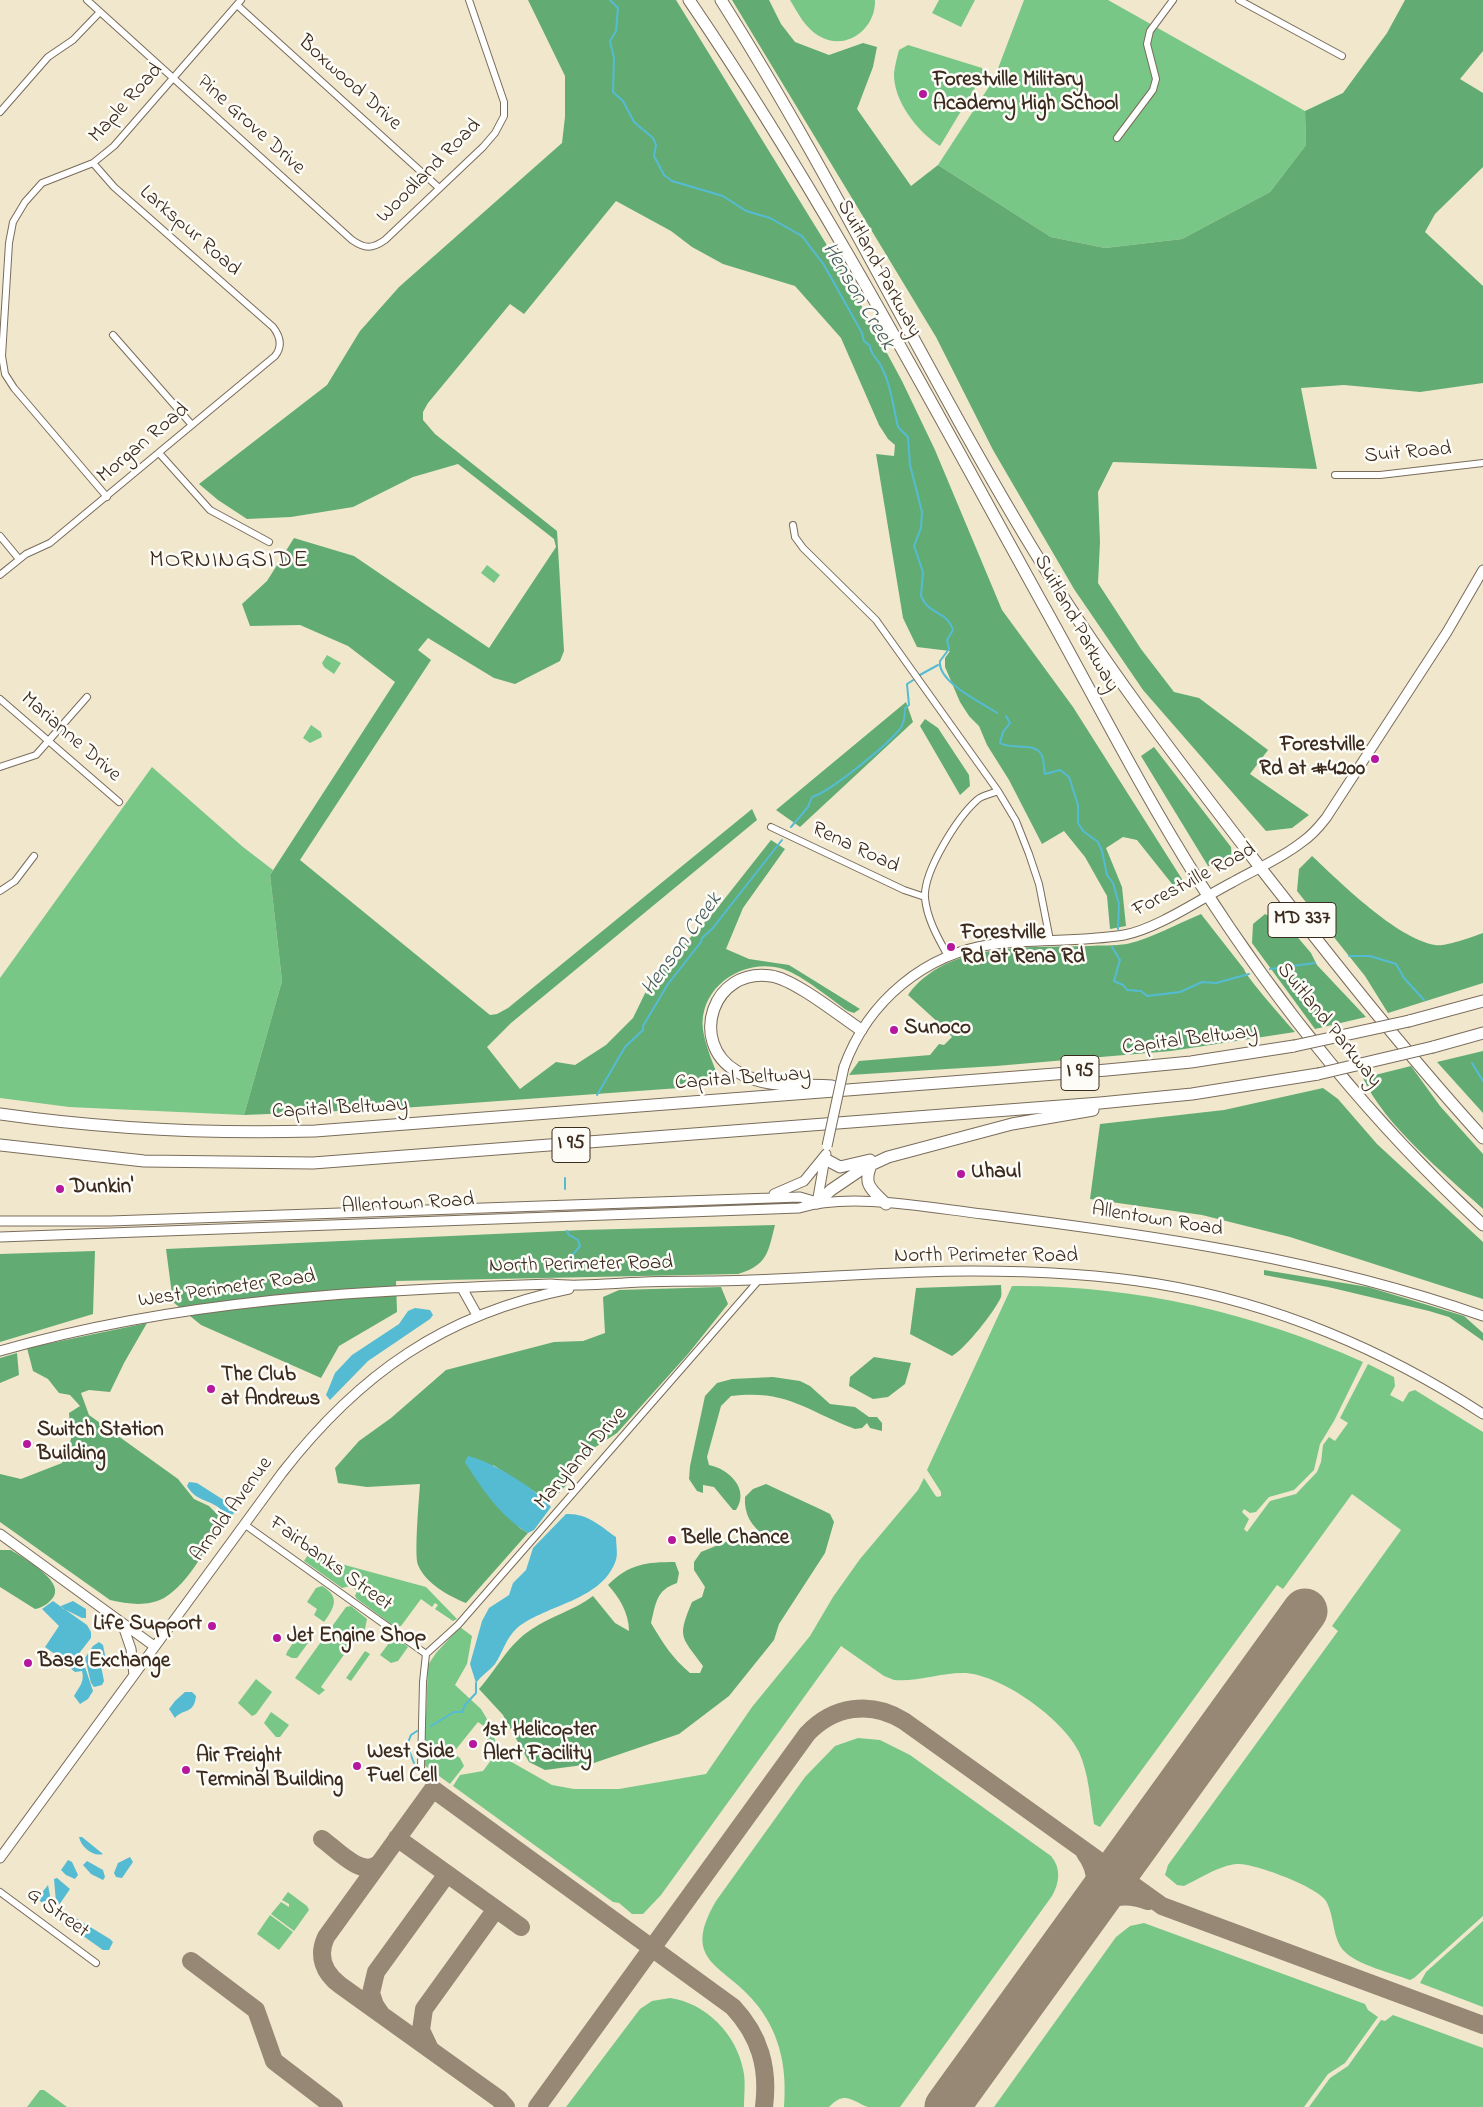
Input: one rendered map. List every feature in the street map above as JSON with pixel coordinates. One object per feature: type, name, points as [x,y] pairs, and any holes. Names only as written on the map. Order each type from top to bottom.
[{"type":"highway","name":"Suitland Parkway","points":[[689,0],[759,105],[839,237],[1156,809],[1208,895],[1270,986],[1332,1066],[1408,1150],[1483,1225]]},
{"type":"highway","name":"Suitland Parkway","points":[[721,0],[816,159],[994,482],[1050,577],[1143,714],[1260,867],[1374,1010],[1483,1138]]},
{"type":"highway","points":[[862,1030],[788,982],[766,975],[743,978],[727,988],[714,1008],[711,1024],[713,1041],[720,1057],[731,1068],[748,1077],[775,1084],[866,1089]]},
{"type":"highway","name":"Capital Beltway","points":[[0,1114],[150,1130],[247,1133],[315,1131],[1191,1062],[1294,1046],[1409,1021],[1483,1001]]},
{"type":"highway","name":"I 95","points":[[0,1145],[144,1161],[313,1163],[1201,1093],[1318,1074],[1433,1048],[1483,1033]]},
{"type":"highway","points":[[826,1153],[840,1167],[876,1161],[1012,1124],[1076,1114],[1141,1099]]},
{"type":"highway","points":[[817,1202],[831,1190],[876,1161]]},
{"type":"highway","points":[[876,1161],[867,1174],[868,1185],[886,1204]]},
{"type":"main road","name":"Forestville Road","points":[[817,1202],[844,1067],[872,1013],[893,992],[912,976],[948,956],[978,946],[1134,933],[1302,843],[1326,818],[1443,638],[1483,570]]},
{"type":"main road","points":[[763,1198],[801,1183],[810,1175],[826,1153]]},
{"type":"main road","name":"Allentown Road","points":[[0,1222],[110,1221],[800,1197],[817,1202],[886,1204],[1096,1228],[1222,1248],[1369,1280],[1426,1296],[1483,1316]]},
{"type":"main road","name":"Allentown Road","points":[[0,1237],[799,1208],[817,1202]]},
{"type":"main road","points":[[459,1208],[459,1220]]},
{"type":"main road","points":[[110,1221],[110,1233]]},
{"type":"main road","name":"North Perimeter Road","points":[[462,1288],[551,1284],[579,1287],[626,1283],[759,1280],[970,1271],[1094,1276],[1158,1284],[1213,1296],[1318,1328],[1397,1364],[1483,1414]]},
{"type":"main road","name":"Arnold Avenue","points":[[0,1858],[154,1646],[304,1445],[360,1387],[410,1350],[477,1316],[534,1296],[579,1287]]},
{"type":"main road","points":[[462,1288],[477,1316]]},
{"type":"main road","name":"West Perimeter Road","points":[[0,1352],[91,1328],[244,1302],[362,1291],[462,1288]]},
{"type":"main road","points":[[0,1534],[154,1646]]},
{"type":"main road","points":[[122,1623],[131,1650],[134,1675]]},
{"type":"street","name":"Pine Grove Drive","points":[[87,0],[99,13],[325,216]]},
{"type":"street","name":"Woodland Road","points":[[325,216],[360,246],[365,248],[376,246],[483,147],[495,133],[504,116],[501,94],[469,0]]},
{"type":"street","points":[[1118,138],[1153,90],[1156,79],[1147,44],[1150,31],[1172,0]]},
{"type":"street","points":[[1239,0],[1342,56]]},
{"type":"street","name":"Boxwood Drive","points":[[239,2],[438,187]]},
{"type":"street","name":"Maple Road","points":[[107,497],[14,388],[5,374],[2,356],[4,318],[7,268],[13,222],[34,190],[42,183],[93,163],[114,146],[239,2]]},
{"type":"street","points":[[1,109],[48,57],[73,40],[99,13]]},
{"type":"street","name":"Larkspur Road","points":[[93,163],[114,187],[268,322]]},
{"type":"street","points":[[0,274],[7,268]]},
{"type":"street","points":[[0,310],[4,318]]},
{"type":"street","name":"Morgan Road","points":[[0,575],[19,559],[50,543],[277,354],[280,341],[268,322]]},
{"type":"street","points":[[114,334],[192,425]]},
{"type":"street","points":[[159,453],[210,510],[270,542]]},
{"type":"street","name":"Suit Road","points":[[1335,475],[1380,475],[1483,464]]},
{"type":"street","points":[[793,525],[795,537],[803,548],[869,612],[998,791],[1016,821],[1029,854],[1039,884],[1050,940]]},
{"type":"street","points":[[0,536],[19,559]]},
{"type":"street","points":[[0,767],[34,756],[87,697]]},
{"type":"street","name":"Marianne Drive","points":[[0,699],[119,802]]},
{"type":"street","name":"Rena Road","points":[[948,956],[929,918],[925,897],[928,875],[964,816],[979,799],[998,791]]},
{"type":"street","name":"Rena Road","points":[[771,827],[904,890],[925,897]]},
{"type":"street","points":[[0,891],[12,884],[34,856]]},
{"type":"street","name":"Maryland Drive","points":[[426,1654],[458,1625],[759,1280]]},
{"type":"street","name":"Fairbanks Street","points":[[244,1524],[426,1654]]},
{"type":"street","points":[[420,1768],[423,1682],[426,1654]]},
{"type":"street","name":"G Street","points":[[0,1892],[96,1963]]},
{"type":"green space","points":[[528,0],[676,0],[841,268],[902,381],[935,450],[1002,610],[1073,707],[1187,887],[1180,894],[1137,840],[1123,837],[1106,848],[1122,887],[1126,926],[1110,929],[1107,896],[1085,857],[1064,831],[1042,844],[1009,780],[987,745],[979,726],[969,716],[960,702],[945,667],[945,658],[950,651],[917,647],[903,618],[876,454],[894,456],[895,445],[888,439],[879,425],[841,338],[795,286],[723,264],[692,247],[671,231],[616,201],[524,314],[510,304],[428,403],[423,412],[423,420],[435,434],[557,531],[564,651],[560,661],[515,684],[494,678],[428,638],[418,650],[431,660],[300,860],[490,1015],[497,1014],[508,1008],[752,809],[757,820],[511,1023],[487,1047],[520,1089],[556,1062],[575,1065],[606,1045],[633,1018],[652,979],[715,911],[771,840],[785,849],[743,908],[726,949],[749,959],[789,965],[860,1009],[854,1013],[848,1011],[791,972],[768,966],[753,967],[726,979],[708,1001],[703,1015],[704,1037],[721,1085],[388,1109],[244,1115],[282,981],[270,875],[395,682],[348,646],[300,625],[250,626],[242,604],[267,581],[294,538],[354,556],[489,648],[556,547],[554,539],[458,464],[413,477],[353,507],[291,517],[247,519],[218,500],[199,484],[327,385],[360,331],[399,287],[562,143],[565,117],[565,76]]},
{"type":"green space","points":[[732,0],[769,0],[781,24],[795,42],[829,55],[863,43],[877,47],[873,67],[857,109],[911,186],[938,165],[1051,237],[1105,248],[1182,239],[1270,192],[1306,145],[1305,111],[1343,93],[1387,33],[1405,0],[1483,0],[1483,51],[1460,79],[1483,93],[1483,167],[1435,214],[1425,232],[1483,286],[1483,383],[1420,392],[1344,385],[1301,388],[1317,469],[1113,462],[1098,492],[1100,542],[1098,583],[1141,649],[1174,692],[1199,698],[1268,750],[1250,774],[1309,815],[1292,828],[1266,831],[1143,690],[1074,589],[993,450],[936,337]]},
{"type":"green space","points":[[790,0],[875,0],[874,11],[865,28],[849,39],[839,41],[829,40],[814,33],[802,20]]},
{"type":"green space","points":[[939,0],[975,0],[961,27],[932,13]]},
{"type":"green space","points":[[1024,0],[1108,0],[1305,111],[1306,145],[1270,192],[1182,239],[1105,248],[1051,237],[938,165],[994,79]]},
{"type":"green space","points":[[908,45],[982,68],[984,73],[940,146],[923,133],[908,115],[898,94],[895,84],[895,64],[899,50]]},
{"type":"green space","points":[[487,565],[500,575],[494,583],[481,573]]},
{"type":"green space","points":[[327,655],[341,663],[334,674],[324,667],[322,663]]},
{"type":"green space","points":[[906,702],[913,722],[800,827],[776,810]]},
{"type":"green space","points":[[925,719],[938,728],[969,775],[970,786],[960,795],[920,726]]},
{"type":"green space","points":[[311,725],[321,732],[322,737],[310,743],[303,738]]},
{"type":"green space","points":[[1154,747],[1231,847],[1232,858],[1218,866],[1208,866],[1141,756]]},
{"type":"green space","points":[[152,767],[243,847],[273,870],[270,875],[282,981],[244,1115],[69,1107],[0,1098],[0,978]]},
{"type":"green space","points":[[1312,856],[1370,908],[1403,932],[1420,940],[1435,945],[1445,945],[1483,933],[1483,983],[1388,1013],[1365,976],[1297,891],[1299,869]]},
{"type":"green space","points":[[1201,914],[1246,974],[1295,1032],[1171,1051],[996,1066],[849,1075],[859,1061],[930,1055],[939,1044],[944,1045],[952,1037],[908,995],[925,977],[944,965],[967,956],[1016,948],[1127,944],[1155,935]]},
{"type":"green space","points":[[1265,914],[1289,927],[1311,953],[1317,965],[1366,1017],[1315,1029],[1252,943],[1253,924]]},
{"type":"green space","points":[[1483,1051],[1483,1113],[1437,1062]]},
{"type":"green space","points":[[1411,1066],[1440,1106],[1483,1154],[1483,1209],[1400,1131],[1373,1096],[1363,1078]]},
{"type":"green space","points":[[1323,1088],[1338,1099],[1377,1144],[1483,1242],[1483,1299],[1290,1237],[1202,1215],[1090,1199],[1100,1124],[1224,1110]]},
{"type":"green space","points":[[775,1225],[768,1250],[761,1262],[738,1274],[396,1281],[397,1312],[339,1346],[321,1378],[201,1325],[173,1302],[166,1249],[582,1230]]},
{"type":"green space","points":[[95,1251],[93,1314],[0,1342],[0,1254]]},
{"type":"green space","points":[[1264,1270],[1368,1287],[1464,1316],[1483,1333],[1483,1341],[1449,1317],[1328,1287],[1264,1275]]},
{"type":"green space","points":[[1001,1285],[1001,1297],[993,1311],[972,1338],[952,1356],[910,1334],[916,1288]]},
{"type":"green space","points":[[1012,1286],[1102,1290],[1147,1296],[1191,1305],[1278,1329],[1321,1344],[1363,1362],[1334,1421],[1320,1444],[1314,1470],[1294,1490],[1269,1497],[1256,1512],[1250,1513],[1244,1509],[1242,1512],[1249,1519],[1244,1529],[1247,1532],[1270,1501],[1296,1494],[1317,1472],[1321,1462],[1323,1445],[1329,1437],[1335,1441],[1348,1423],[1340,1418],[1368,1364],[1394,1377],[1395,1386],[1390,1395],[1403,1402],[1409,1392],[1415,1390],[1483,1432],[1483,1916],[1410,1980],[1350,1956],[1344,1951],[1337,1940],[1326,1901],[1321,1895],[1311,1889],[1285,1877],[1257,1867],[1237,1864],[1217,1870],[1184,1886],[1177,1885],[1165,1875],[1168,1865],[1338,1631],[1332,1626],[1401,1530],[1352,1494],[1283,1589],[1277,1585],[1100,1827],[1094,1824],[1087,1778],[1079,1752],[1060,1726],[1030,1701],[997,1682],[966,1673],[912,1680],[894,1680],[884,1676],[841,1646],[661,1895],[643,1914],[632,1914],[453,1786],[460,1775],[483,1771],[498,1751],[487,1740],[492,1732],[501,1756],[552,1785],[574,1789],[619,1789],[706,1774],[752,1707],[810,1636],[833,1597],[860,1559],[918,1490],[924,1478],[935,1495],[937,1497],[941,1496],[941,1492],[927,1470]]},
{"type":"green space","points":[[721,1287],[728,1304],[688,1354],[617,1433],[580,1457],[569,1482],[549,1504],[543,1497],[493,1465],[496,1503],[520,1528],[528,1533],[466,1603],[452,1597],[432,1584],[418,1565],[417,1539],[420,1484],[367,1487],[338,1483],[335,1468],[359,1441],[391,1418],[446,1370],[554,1342],[583,1341],[605,1333],[603,1297],[619,1290]]},
{"type":"green space","points":[[147,1323],[110,1392],[89,1390],[81,1393],[89,1415],[178,1479],[194,1499],[209,1506],[218,1515],[205,1549],[182,1583],[173,1592],[158,1601],[137,1604],[110,1600],[0,1522],[0,1474],[21,1479],[62,1463],[71,1439],[69,1413],[80,1406],[70,1395],[59,1393],[48,1379],[33,1371],[27,1348]]},
{"type":"green space","points":[[17,1353],[19,1375],[0,1383],[0,1358]]},
{"type":"green space","points":[[874,1357],[911,1363],[905,1384],[888,1397],[873,1399],[849,1386],[850,1377]]},
{"type":"green space","points":[[773,1377],[800,1381],[810,1386],[830,1404],[855,1407],[869,1417],[877,1417],[882,1423],[882,1431],[870,1428],[867,1423],[862,1428],[855,1429],[796,1403],[782,1399],[751,1395],[731,1396],[721,1406],[707,1457],[709,1465],[730,1475],[739,1488],[740,1502],[736,1510],[733,1510],[714,1487],[703,1485],[703,1493],[697,1491],[689,1479],[705,1396],[717,1383],[732,1379]]},
{"type":"green space","points":[[766,1484],[830,1514],[834,1522],[825,1553],[779,1624],[774,1640],[729,1696],[679,1734],[591,1764],[545,1770],[529,1762],[503,1715],[479,1689],[509,1649],[532,1629],[578,1606],[593,1596],[615,1623],[629,1631],[629,1624],[623,1606],[608,1585],[631,1568],[647,1564],[675,1562],[679,1573],[677,1583],[661,1593],[656,1603],[651,1623],[678,1662],[690,1673],[700,1673],[703,1666],[686,1642],[683,1630],[692,1602],[702,1597],[705,1587],[694,1570],[694,1562],[701,1552],[738,1537],[761,1543],[765,1536],[749,1519],[745,1497],[753,1489]]},
{"type":"green space","points":[[0,1550],[11,1550],[48,1577],[53,1583],[55,1590],[54,1596],[50,1601],[35,1609],[0,1587]]},
{"type":"green space","points":[[308,1555],[426,1587],[457,1619],[453,1621],[435,1609],[438,1605],[435,1603],[432,1607],[421,1599],[401,1626],[395,1627],[357,1599],[355,1596],[357,1591],[350,1586],[342,1588],[304,1561]]},
{"type":"green space","points":[[322,1586],[332,1594],[334,1599],[331,1612],[324,1622],[314,1615],[317,1609],[307,1602],[316,1588]]},
{"type":"green space","points":[[351,1606],[367,1619],[364,1634],[358,1644],[353,1642],[321,1687],[325,1690],[319,1695],[295,1678],[346,1607]]},
{"type":"green space","points":[[460,1627],[472,1636],[467,1664],[455,1685],[481,1709],[492,1732],[478,1722],[453,1753],[460,1758],[464,1766],[450,1784],[424,1765],[428,1665],[436,1653]]},
{"type":"green space","points":[[303,1628],[310,1633],[311,1639],[297,1658],[292,1658],[286,1655],[287,1652]]},
{"type":"green space","points":[[392,1639],[399,1639],[408,1647],[398,1661],[391,1663],[380,1655]]},
{"type":"green space","points":[[365,1651],[370,1654],[351,1681],[346,1678]]},
{"type":"green space","points":[[256,1679],[272,1692],[256,1714],[252,1716],[238,1703]]},
{"type":"green space","points":[[271,1712],[289,1725],[280,1737],[276,1737],[264,1723]]},
{"type":"green space","points":[[858,1738],[880,1740],[910,1755],[1051,1856],[1058,1870],[1057,1886],[1052,1896],[900,2107],[868,2107],[849,2098],[844,2098],[829,2107],[784,2107],[785,2093],[781,2054],[772,2029],[758,2006],[711,1961],[705,1951],[702,1938],[706,1922],[716,1901],[805,1777],[835,1746]]},
{"type":"green space","points":[[288,1892],[307,1906],[309,1910],[294,1931],[271,1914],[281,1902],[289,1907],[289,1904],[282,1900]]},
{"type":"green space","points":[[270,1915],[293,1932],[279,1950],[257,1934]]},
{"type":"green space","points":[[1483,1921],[1483,2007],[1420,1983],[1426,1972]]},
{"type":"green space","points":[[1144,1923],[1365,2004],[1368,2010],[1378,2017],[1345,2063],[1328,2074],[1304,2107],[994,2107],[1116,1937],[1130,1926]]},
{"type":"green space","points":[[670,1998],[696,2006],[707,2013],[726,2032],[734,2044],[743,2069],[745,2083],[744,2107],[566,2107],[640,2009],[652,2001]]},
{"type":"green space","points":[[1393,2015],[1483,2048],[1483,2107],[1309,2107],[1330,2078],[1348,2066],[1381,2020],[1385,2021]]},
{"type":"green space","points":[[40,2090],[44,2090],[67,2107],[27,2107]]},
{"type":"water","points":[[415,1308],[430,1310],[433,1315],[430,1319],[368,1361],[330,1400],[326,1395],[335,1373],[352,1355],[399,1324],[408,1311]]},
{"type":"water","points":[[468,1456],[489,1464],[525,1484],[551,1507],[534,1530],[528,1533],[500,1510],[485,1492],[465,1462]]},
{"type":"water","points":[[189,1482],[197,1483],[233,1506],[236,1511],[229,1518],[214,1504],[201,1499],[190,1491],[187,1486]]},
{"type":"water","points":[[566,1514],[580,1515],[587,1518],[616,1537],[617,1558],[609,1574],[599,1585],[586,1593],[529,1620],[517,1628],[507,1641],[495,1664],[476,1683],[470,1664],[482,1621],[489,1608],[509,1595],[513,1583],[526,1570],[533,1548]]},
{"type":"water","points":[[53,1601],[87,1625],[91,1632],[91,1638],[70,1665],[45,1647],[59,1626],[42,1609]]},
{"type":"water","points":[[73,1601],[86,1609],[86,1618],[82,1618],[62,1608],[61,1606]]},
{"type":"water","points":[[99,1642],[103,1645],[106,1660],[101,1666],[104,1681],[102,1685],[94,1687],[91,1683],[85,1658],[93,1646]]},
{"type":"water","points":[[80,1660],[83,1661],[93,1691],[88,1699],[80,1704],[74,1696],[82,1681],[82,1671],[75,1672],[70,1668]]},
{"type":"water","points":[[185,1692],[192,1692],[196,1696],[195,1702],[191,1709],[175,1718],[169,1709]]},
{"type":"water","points":[[79,1837],[82,1837],[103,1854],[92,1853],[82,1844]]},
{"type":"water","points":[[130,1857],[133,1862],[122,1878],[116,1877],[114,1873],[118,1863]]},
{"type":"water","points":[[68,1860],[72,1862],[78,1875],[75,1879],[66,1875],[61,1870]]},
{"type":"water","points":[[87,1861],[103,1870],[105,1877],[103,1880],[91,1874],[83,1865]]},
{"type":"water","points":[[57,1878],[70,1889],[59,1905],[56,1902],[54,1879]]},
{"type":"water","points":[[48,1885],[52,1906],[50,1908],[37,1899]]},
{"type":"water","points":[[72,1916],[110,1939],[113,1942],[109,1950],[103,1950],[69,1926],[68,1922]]},
{"type":"waterway","name":"Henson Creek","points":[[610,0],[618,8],[616,31],[610,41],[614,58],[613,92],[623,101],[634,122],[653,138],[656,145],[654,156],[664,175],[672,181],[723,196],[746,211],[770,218],[802,236],[824,265],[862,333],[864,341],[870,346],[872,354],[881,366],[889,388],[898,427],[908,437],[910,465],[922,512],[921,528],[914,546],[923,572],[921,596],[929,607],[950,623],[953,630],[947,640],[949,649],[940,661],[941,669],[953,684],[997,713]]},
{"type":"waterway","name":"Henson Creek","points":[[918,676],[938,665]]},
{"type":"waterway","name":"Henson Creek","points":[[791,827],[808,807],[812,797],[831,787],[857,768],[901,728],[905,708],[909,705],[907,684],[915,679]]},
{"type":"waterway","name":"Henson Creek","points":[[1006,716],[1010,723],[1003,732],[1000,743],[1038,750],[1043,759],[1045,774],[1060,770],[1069,777],[1078,805],[1078,823],[1083,831],[1098,842],[1107,875],[1113,883],[1119,904],[1118,929]]},
{"type":"waterway","name":"Henson Creek","points":[[597,1095],[625,1047],[643,1030],[643,1026],[668,984],[701,942],[702,938],[712,929],[782,840]]},
{"type":"waterway","name":"Henson Creek","points":[[1112,947],[1120,960],[1114,981],[1123,985],[1127,990],[1141,991],[1147,996],[1180,992],[1202,982],[1216,983],[1249,974]]},
{"type":"waterway","name":"Henson Creek","points":[[1349,956],[1370,956],[1396,964],[1404,978],[1424,1000]]},
{"type":"waterway","name":"Henson Creek","points":[[1270,969],[1315,963]]},
{"type":"waterway","name":"Henson Creek","points":[[1472,1063],[1483,1081]]},
{"type":"waterway","name":"Henson Creek","points":[[565,1178],[565,1189]]},
{"type":"waterway","name":"Henson Creek","points":[[556,1271],[566,1263],[580,1246],[578,1240],[569,1235],[567,1231]]},
{"type":"waterway","points":[[431,1726],[454,1712],[462,1712],[465,1705],[476,1693],[476,1683]]},
{"type":"waterway","points":[[414,1763],[407,1745],[411,1735],[417,1731]]},
{"type":"taxiway","points":[[537,2107],[807,1734],[828,1717],[853,1709],[879,1710],[904,1721],[1162,1906],[1483,2025]]},
{"type":"taxiway","points":[[506,2107],[499,2099],[340,1985],[326,1970],[322,1957],[323,1944],[326,1937],[433,1789],[733,2007],[750,2029],[760,2053],[765,2079],[764,2107]]},
{"type":"taxiway","points":[[397,1838],[521,1927]]},
{"type":"taxiway","points":[[322,1839],[357,1865],[372,1867],[378,1864]]},
{"type":"taxiway","points":[[1085,1853],[1090,1860],[1095,1875],[1093,1898],[1087,1913]]},
{"type":"taxiway","points":[[381,2014],[375,2005],[371,1993],[376,1972],[447,1874]]},
{"type":"taxiway","points":[[1086,1913],[1101,1903],[1115,1898],[1131,1897],[1148,1901]]},
{"type":"taxiway","points":[[430,2049],[421,2030],[424,2009],[496,1909]]},
{"type":"taxiway","points":[[191,1961],[256,2010],[274,2061],[334,2107]]},
{"type":"runway","points":[[947,2107],[1305,1611]]},
{"type":"place","name":"Forestville Military Academy High School","points":[[923,94]]},
{"type":"place","name":"Forestville Rd at #4200","points":[[1375,759]]},
{"type":"place","name":"Forestville Rd at Rena Rd","points":[[951,947]]},
{"type":"place","name":"Sunoco","points":[[894,1030]]},
{"type":"place","name":"Uhaul","points":[[961,1174]]},
{"type":"place","name":"Dunkin'","points":[[60,1189]]},
{"type":"place","name":"The Club at Andrews","points":[[211,1389]]},
{"type":"place","name":"Switch Station Building","points":[[27,1444]]},
{"type":"place","name":"Belle Chance","points":[[672,1540]]},
{"type":"place","name":"Life Support","points":[[212,1626]]},
{"type":"place","name":"Jet Engine Shop","points":[[277,1638]]},
{"type":"place","name":"Base Exchange","points":[[28,1663]]},
{"type":"place","name":"1st Helicopter Alert Facility","points":[[473,1744]]},
{"type":"place","name":"West Side Fuel Cell","points":[[357,1766]]},
{"type":"place","name":"Air Freight Terminal Building","points":[[186,1770]]},
{"type":"district","name":"MORNINGSIDE","points":[[229,562]]}]
